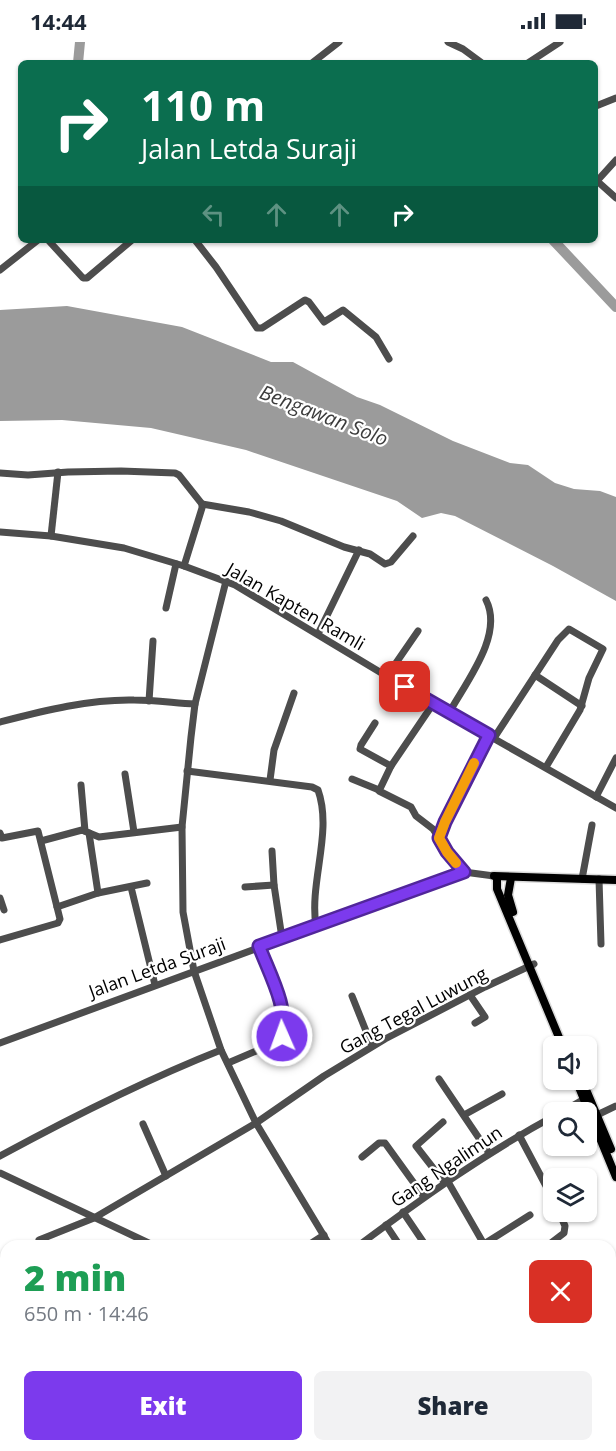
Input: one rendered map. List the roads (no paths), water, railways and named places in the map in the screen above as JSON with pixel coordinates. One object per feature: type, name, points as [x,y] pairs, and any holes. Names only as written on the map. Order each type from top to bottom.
[{"type":"main road","points":[[564,1036],[500,894],[495,877],[616,880]]},
{"type":"main road","points":[[511,878],[508,889],[510,905],[559,1036]]},
{"type":"main road","points":[[500,894],[508,889]]},
{"type":"main road","points":[[582,1090],[589,1102]]},
{"type":"main road","points":[[585,1090],[616,1177]]},
{"type":"main road","points":[[597,1115],[616,1161]]},
{"type":"street","points":[[316,60],[339,42]]},
{"type":"street","points":[[448,42],[478,60]]},
{"type":"street","points":[[532,60],[559,42]]},
{"type":"street","points":[[598,105],[616,98]]},
{"type":"street","points":[[598,179],[616,160]]},
{"type":"street","points":[[598,183],[616,198]]},
{"type":"street","points":[[0,270],[34,243]]},
{"type":"street","points":[[51,243],[83,278],[92,274],[128,243]]},
{"type":"street","points":[[197,243],[257,328],[262,328],[305,300],[324,322],[343,310],[376,337],[389,359]]},
{"type":"street","points":[[51,536],[58,472]]},
{"type":"street","points":[[0,474],[170,472],[179,475],[202,504],[259,514],[282,521],[344,547],[377,557],[385,564],[391,562],[413,536]]},
{"type":"street","points":[[166,608],[201,513],[202,504]]},
{"type":"street","name":"Jalan Kapten Ramli","points":[[0,532],[51,536],[124,548],[226,581],[433,704],[616,808]]},
{"type":"street","points":[[318,634],[359,550]]},
{"type":"street","points":[[226,581],[195,704],[182,827],[183,912],[194,971],[222,1050],[256,1123],[327,1240]]},
{"type":"street","points":[[449,713],[486,647],[492,611],[486,600]]},
{"type":"street","points":[[439,838],[445,822],[492,737],[558,640],[569,629],[603,649],[589,678],[582,706],[546,767]]},
{"type":"street","points":[[387,676],[418,631]]},
{"type":"street","points":[[149,701],[153,641]]},
{"type":"street","points":[[535,675],[582,706]]},
{"type":"street","points":[[270,780],[274,750],[294,693]]},
{"type":"street","points":[[0,722],[37,713],[117,701],[195,704]]},
{"type":"street","points":[[379,790],[391,766],[433,704]]},
{"type":"street","points":[[375,723],[360,749],[391,766]]},
{"type":"street","points":[[596,797],[616,758]]},
{"type":"street","points":[[187,771],[270,780],[315,788],[319,794],[322,817],[314,895],[316,926]]},
{"type":"street","points":[[125,774],[134,832]]},
{"type":"street","points":[[352,779],[411,807],[416,816],[433,829],[462,873]]},
{"type":"street","points":[[81,785],[98,893]]},
{"type":"street","points":[[582,879],[592,825]]},
{"type":"street","points":[[41,841],[82,830],[99,837],[182,827]]},
{"type":"street","points":[[0,940],[58,923],[60,919],[37,830],[1,837]]},
{"type":"street","points":[[272,851],[274,885],[282,938]]},
{"type":"street","name":"Jalan Letda Suraji","points":[[0,1043],[462,873],[495,877]]},
{"type":"street","points":[[599,879],[601,944]]},
{"type":"street","points":[[57,907],[98,893],[147,883]]},
{"type":"street","points":[[245,887],[274,885]]},
{"type":"street","points":[[131,886],[155,985]]},
{"type":"street","points":[[0,898],[4,910]]},
{"type":"street","points":[[228,1063],[277,1042],[282,1036],[284,1028],[280,1004],[259,946]]},
{"type":"street","name":"Gang Tegal Luwung","points":[[39,1240],[94,1218],[256,1123],[372,1046],[532,965]]},
{"type":"street","points":[[470,995],[484,1017],[475,1023]]},
{"type":"street","points":[[352,996],[372,1046]]},
{"type":"street","points":[[0,1156],[110,1099],[222,1050]]},
{"type":"street","points":[[439,1079],[489,1154]]},
{"type":"street","points":[[464,1115],[502,1094]]},
{"type":"street","points":[[580,1102],[587,1098]]},
{"type":"street","points":[[597,1115],[616,1106]]},
{"type":"street","points":[[443,1122],[416,1146],[445,1181],[481,1240]]},
{"type":"street","name":"Gang Ngalimun","points":[[371,1240],[386,1225],[445,1181],[543,1122]]},
{"type":"street","points":[[143,1124],[166,1176]]},
{"type":"street","points":[[519,1136],[543,1181]]},
{"type":"street","points":[[362,1157],[379,1143],[385,1143],[424,1197]]},
{"type":"street","points":[[0,1173],[142,1240]]},
{"type":"street","points":[[403,1212],[422,1240]]},
{"type":"street","points":[[492,1240],[530,1215]]},
{"type":"street","points":[[555,1240],[564,1233],[563,1222]]},
{"type":"street","points":[[386,1225],[396,1240]]},
{"type":"street","points":[[316,1240],[324,1235]]},
{"type":"water","name":"Bengawan Solo","points":[[67,306],[182,327],[271,362],[293,362],[357,397],[380,405],[453,441],[510,463],[528,465],[555,483],[574,489],[600,491],[616,497],[616,601],[455,516],[441,513],[422,518],[397,501],[246,450],[151,428],[62,420],[0,421],[0,310]]},
{"type":"waterway","points":[[78,60],[80,42]]},
{"type":"waterway","points":[[556,243],[616,307]]}]
